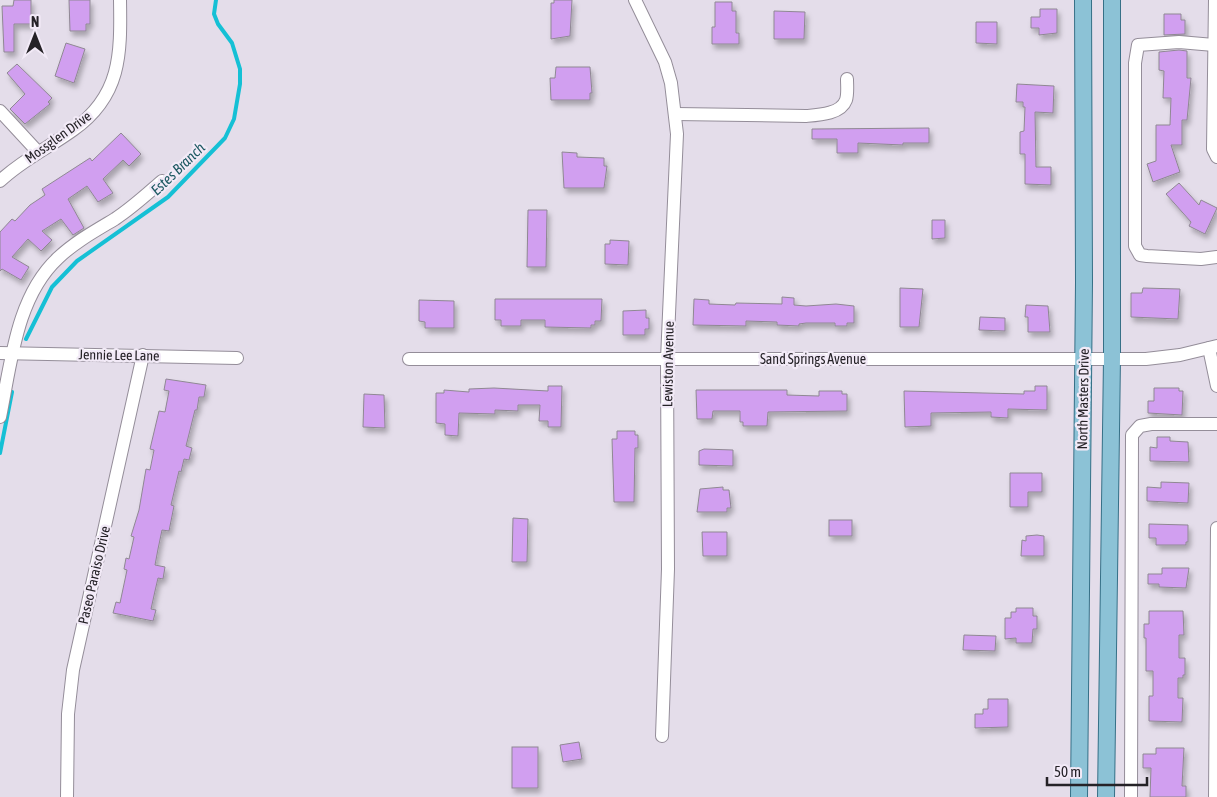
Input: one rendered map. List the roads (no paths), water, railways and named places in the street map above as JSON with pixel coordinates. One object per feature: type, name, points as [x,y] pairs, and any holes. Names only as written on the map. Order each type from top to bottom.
[{"type":"main road","name":"North Masters Drive","points":[[1079,797],[1083,358],[1083,0]]},
{"type":"main road","name":"North Masters Drive","points":[[1106,797],[1112,358],[1112,0]]},
{"type":"main road","points":[[1079,706],[1108,706]]},
{"type":"street","name":"Mossglen Drive","points":[[0,182],[38,152],[72,131],[92,114],[110,89],[116,70],[120,42],[120,0]]},
{"type":"street","name":"Lewiston Avenue","points":[[635,0],[665,62],[671,83],[676,114],[677,155],[667,359],[668,569],[662,736]]},
{"type":"street","points":[[1215,0],[1213,150],[1217,157]]},
{"type":"street","points":[[1214,45],[1179,42],[1138,45],[1135,63],[1136,246],[1140,254],[1147,256],[1201,259],[1217,257]]},
{"type":"street","points":[[676,114],[806,116],[825,114],[840,107],[846,100],[847,79]]},
{"type":"street","points":[[0,111],[38,152]]},
{"type":"street","points":[[0,417],[24,308],[39,281],[56,259],[78,241],[136,204],[162,181]]},
{"type":"street","points":[[1213,347],[1217,386]]},
{"type":"street","name":"Sand Springs Avenue","points":[[408,359],[1146,359],[1213,347]]},
{"type":"street","name":"Jennie Lee Lane","points":[[0,353],[237,358]]},
{"type":"street","name":"Paseo Paraiso Drive","points":[[67,797],[68,714],[72,670],[142,355]]},
{"type":"street","points":[[1131,797],[1132,434],[1140,426],[1151,424],[1217,424]]},
{"type":"street","points":[[1215,797],[1217,528]]},
{"type":"waterway","name":"Estes Branch","points":[[26,339],[52,287],[77,261],[168,197],[225,138],[234,119],[240,84],[240,69],[232,43],[218,24],[214,14],[216,0]]},
{"type":"waterway","name":"Estes Branch","points":[[0,453],[12,392]]}]
